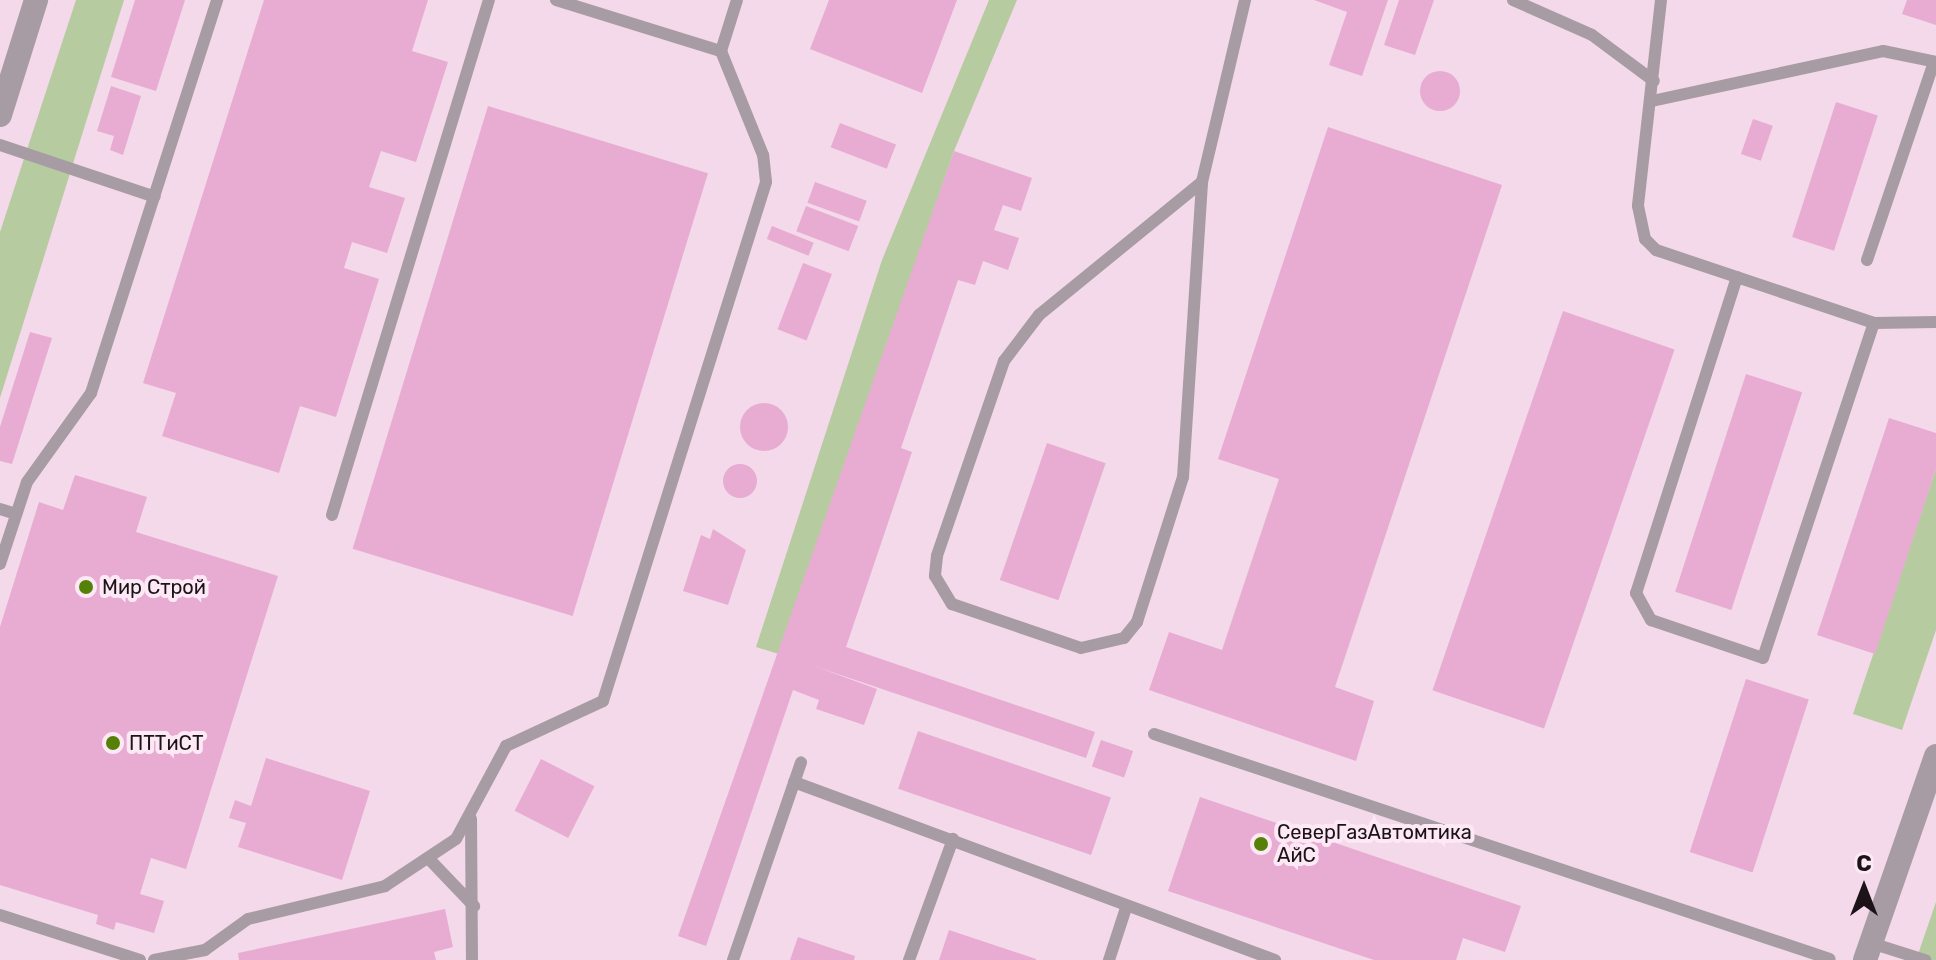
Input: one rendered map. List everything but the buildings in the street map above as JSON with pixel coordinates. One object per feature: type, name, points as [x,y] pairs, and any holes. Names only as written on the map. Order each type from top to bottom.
[{"type":"street","points":[[0,115],[36,0]]},
{"type":"street","points":[[1868,951],[1934,766]]},
{"type":"lane","points":[[0,564],[27,482],[91,393],[217,0]]},
{"type":"lane","points":[[332,515],[489,0]]},
{"type":"lane","points":[[556,0],[721,51]]},
{"type":"lane","points":[[154,960],[206,955],[230,926],[361,896],[430,860],[471,819],[506,746],[591,711],[613,682],[766,182],[721,51],[737,0]]},
{"type":"lane","points":[[1202,182],[1039,315],[1004,361],[937,556],[935,576],[952,604],[1081,648],[1124,638],[1137,622],[1183,477],[1202,182],[1245,0]]},
{"type":"lane","points":[[1513,0],[1592,35],[1654,81]]},
{"type":"lane","points":[[1661,0],[1638,206],[1645,239],[1656,250],[1874,323],[1936,322]]},
{"type":"lane","points":[[1652,101],[1883,51],[1935,62],[1867,260]]},
{"type":"lane","points":[[0,145],[155,197]]},
{"type":"lane","points":[[1737,277],[1636,593],[1651,620],[1763,658],[1874,323]]},
{"type":"lane","points":[[0,509],[16,514]]},
{"type":"lane","points":[[1154,734],[1829,960]]},
{"type":"lane","points":[[733,960],[801,762]]},
{"type":"lane","points":[[794,782],[1072,881],[1126,908],[1275,960]]},
{"type":"lane","points":[[471,819],[472,960]]},
{"type":"lane","points":[[909,960],[953,839]]},
{"type":"lane","points":[[430,860],[474,906]]},
{"type":"lane","points":[[1109,960],[1126,908]]},
{"type":"lane","points":[[0,915],[140,960]]},
{"type":"lane","points":[[1868,951],[1925,960]]},
{"type":"green space","points":[[76,0],[124,0],[0,398],[0,232]]},
{"type":"green space","points":[[989,0],[1017,0],[954,151],[782,655],[756,647],[882,260]]},
{"type":"green space","points":[[1936,469],[1936,630],[1902,730],[1853,714]]},
{"type":"green space","points":[[1936,902],[1936,960],[1916,960]]},
{"type":"place","name":"Мир Строй","points":[[86,587]]},
{"type":"place","name":"ПТТиСТ","points":[[113,743]]},
{"type":"place","name":"СеверГазАвтомтика АйС","points":[[1261,844]]}]
